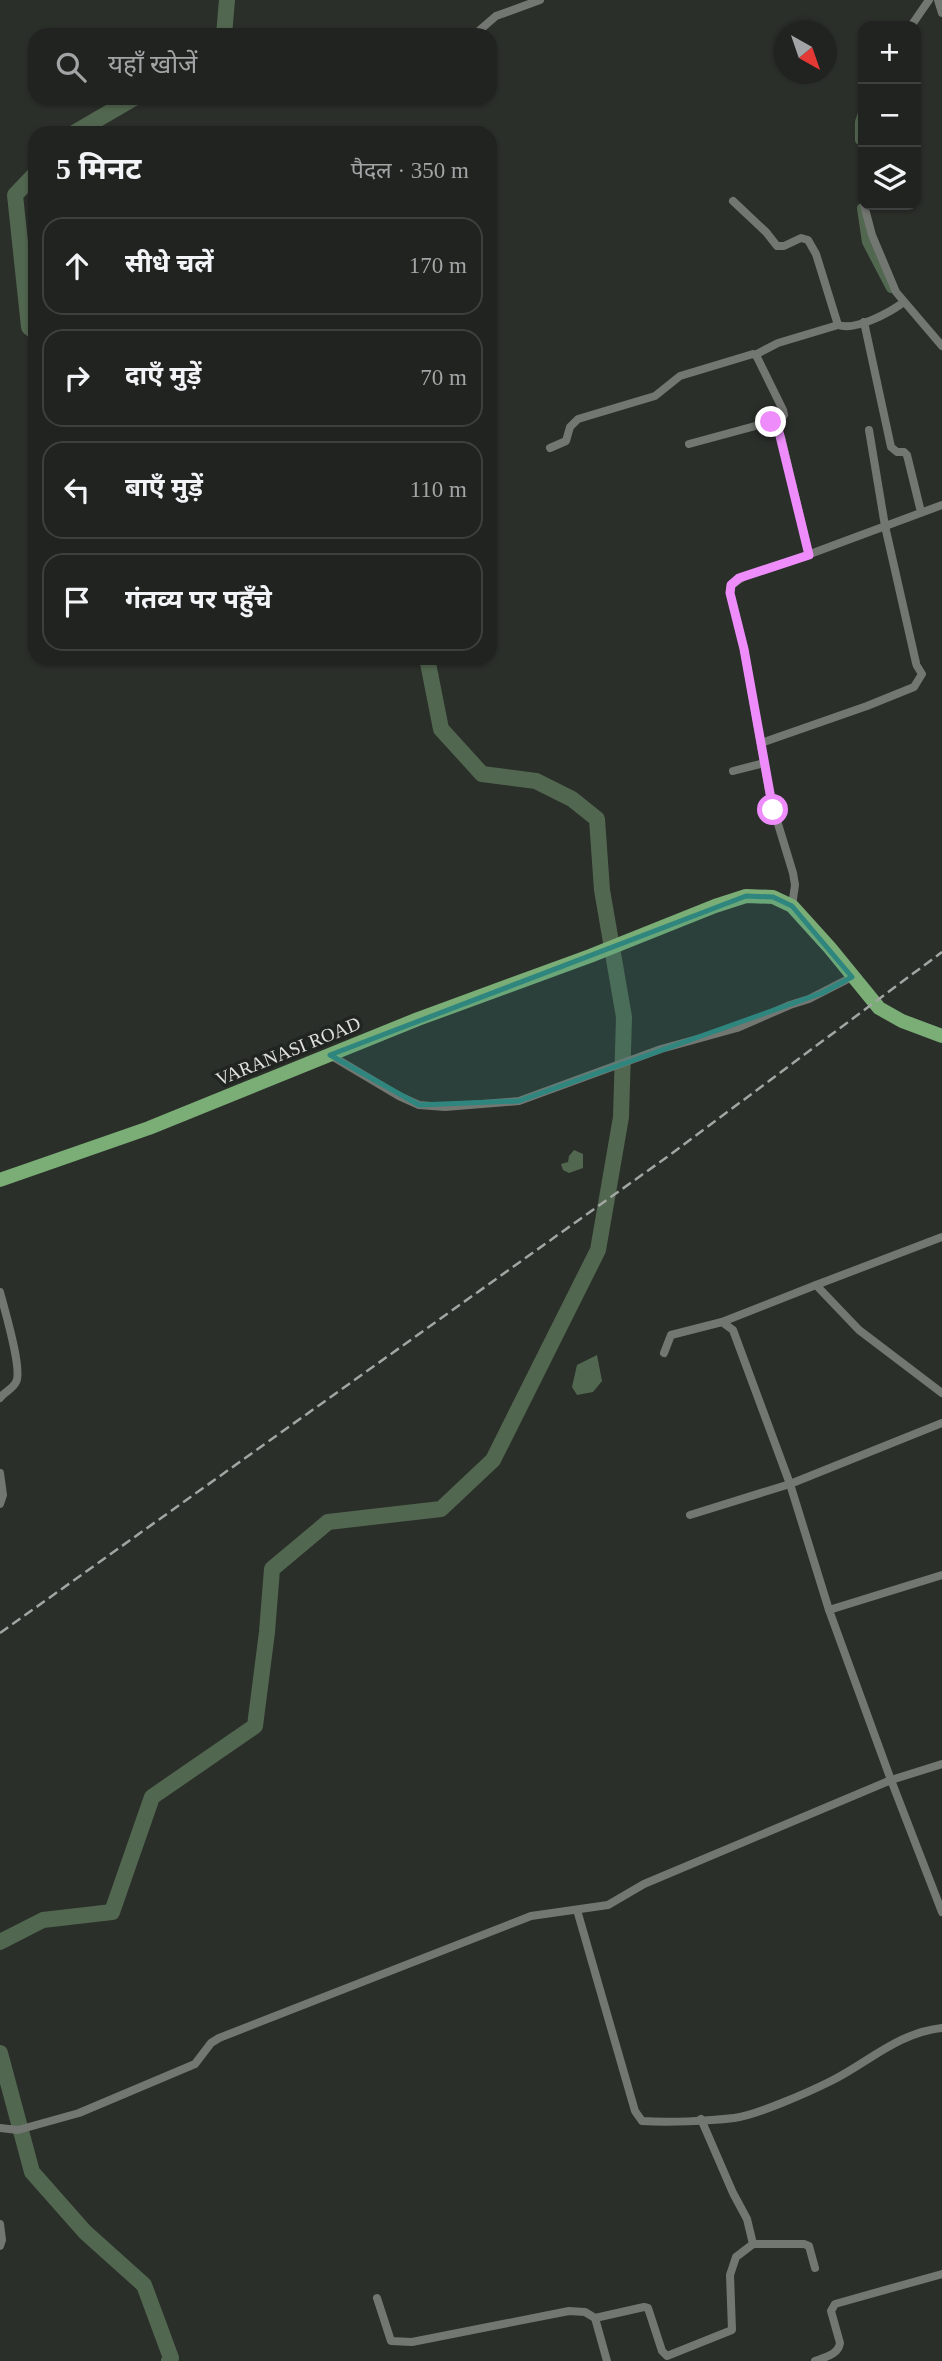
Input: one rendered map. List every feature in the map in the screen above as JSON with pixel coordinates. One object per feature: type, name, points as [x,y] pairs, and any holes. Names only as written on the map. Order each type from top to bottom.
[{"type":"highway","name":"VARANASI ROAD","points":[[0,1180],[149,1128],[418,1019],[746,896],[773,897],[792,906]]},
{"type":"highway","points":[[792,906],[831,948],[879,1008],[902,1021],[942,1036]]},
{"type":"street","points":[[482,28],[496,16],[540,0]]},
{"type":"street","points":[[914,21],[929,0]]},
{"type":"street","points":[[938,0],[942,13]]},
{"type":"street","points":[[733,201],[776,246],[785,246],[800,238],[808,240],[816,254],[838,325]]},
{"type":"street","points":[[865,210],[872,235],[901,304],[942,346]]},
{"type":"street","points":[[550,448],[566,441],[570,426],[578,419],[655,396],[680,376],[747,355],[755,355],[778,343],[838,325],[846,327],[885,314],[901,304]]},
{"type":"street","points":[[864,321],[891,447],[907,455],[921,512]]},
{"type":"street","points":[[755,355],[783,410],[784,415],[777,425],[809,555]]},
{"type":"street","points":[[689,444],[766,423],[777,425]]},
{"type":"street","points":[[761,743],[914,687],[922,674],[917,665],[885,526],[869,430]]},
{"type":"street","points":[[792,906],[795,885],[793,873],[773,810],[731,585],[739,578],[942,505]]},
{"type":"street","points":[[733,771],[765,763]]},
{"type":"street","points":[[330,1055],[398,1096],[426,1106],[519,1101],[661,1049],[737,1028],[809,999],[852,977]]},
{"type":"street","points":[[664,1353],[671,1335],[722,1322],[942,1237]]},
{"type":"street","points":[[816,1286],[859,1329],[942,1393]]},
{"type":"street","points":[[0,1292],[18,1376],[14,1385],[0,1398]]},
{"type":"street","points":[[722,1322],[733,1330],[790,1484],[829,1610],[942,1912]]},
{"type":"street","points":[[690,1515],[790,1484],[942,1423]]},
{"type":"street","points":[[0,1473],[4,1495],[0,1504]]},
{"type":"street","points":[[829,1610],[942,1575]]},
{"type":"street","points":[[0,2128],[18,2130],[51,2123],[79,2113],[195,2064],[211,2043],[219,2038],[531,1916],[614,1903],[644,1884],[891,1780],[942,1764]]},
{"type":"street","points":[[932,1884],[942,1880]]},
{"type":"street","points":[[578,1910],[642,2121],[737,2118],[831,2081],[903,2039],[942,2028]]},
{"type":"street","points":[[701,2119],[747,2219],[753,2244]]},
{"type":"street","points":[[0,2224],[0,2246]]},
{"type":"street","points":[[595,2318],[648,2308],[662,2351],[667,2356],[729,2332],[733,2326],[730,2274],[736,2257],[753,2244],[804,2244],[809,2246],[815,2268]]},
{"type":"street","points":[[815,2361],[836,2352],[841,2343],[831,2311],[835,2304],[942,2274]]},
{"type":"street","points":[[377,2298],[387,2334],[391,2341],[396,2342],[412,2342],[569,2311],[585,2312],[595,2318],[607,2361]]},
{"type":"highlighted area","points":[[746,896],[773,897],[792,906],[852,977],[822,993],[519,1101],[419,1105],[330,1055]]},
{"type":"shaded area","points":[[574,1150],[583,1154],[583,1168],[569,1173],[563,1170],[561,1164],[568,1162]]},
{"type":"shaded area","points":[[597,1355],[602,1381],[593,1392],[577,1395],[572,1387],[577,1365]]},
{"type":"waterway","points":[[225,28],[227,0]]},
{"type":"waterway","points":[[86,126],[122,105]]},
{"type":"waterway","points":[[28,181],[15,195],[28,318]]},
{"type":"waterway","points":[[862,210],[867,242],[891,288]]},
{"type":"waterway","points":[[0,1942],[43,1920],[112,1912],[152,1797],[255,1726],[272,1569],[328,1522],[441,1509],[493,1460],[598,1250],[621,1117],[624,1017],[602,890],[597,819],[572,799],[536,781],[482,774],[441,729],[428,665]]},
{"type":"waterway","points":[[0,2053],[32,2172],[85,2232],[144,2285],[171,2358],[169,2361]]},
{"type":"railway","points":[[0,1633],[667,1157],[942,952]]},
{"type":"route","points":[[771,422],[778,428],[809,555],[739,578],[731,585],[730,593],[744,649],[773,810]]}]
